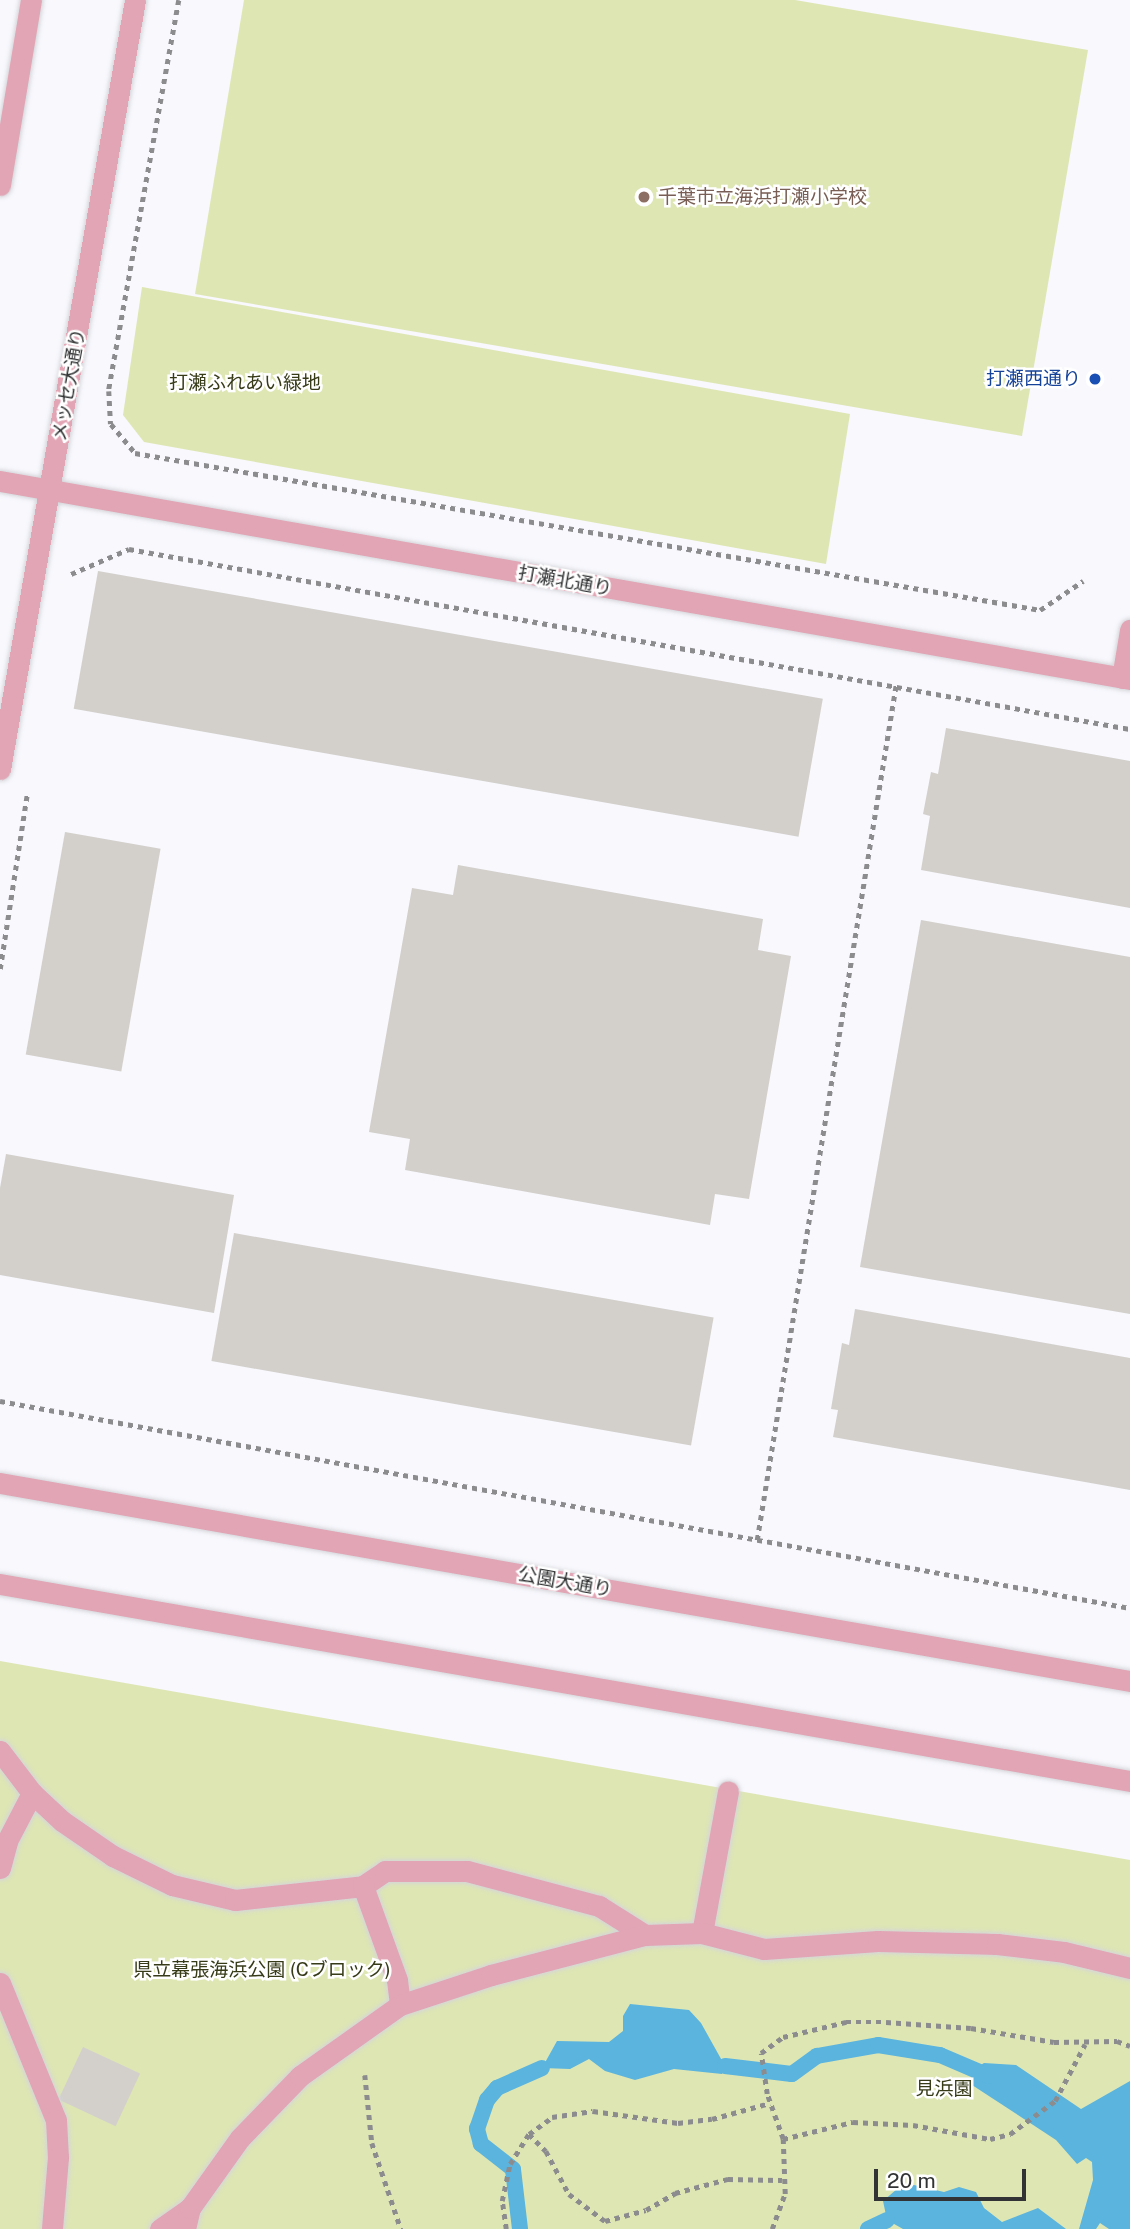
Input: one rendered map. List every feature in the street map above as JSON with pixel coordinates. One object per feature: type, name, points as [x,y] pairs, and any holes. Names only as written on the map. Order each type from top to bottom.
[{"type":"street","points":[[0,185],[31,0]]},
{"type":"street","name":"メッセ大通り","points":[[0,769],[51,491],[135,0]]},
{"type":"street","name":"打瀬北通り","points":[[0,481],[1126,678]]},
{"type":"street","points":[[1126,678],[1130,630]]},
{"type":"street","name":"公園大通り","points":[[0,1483],[1130,1681]]},
{"type":"street","points":[[0,1584],[1130,1781]]},
{"type":"street","points":[[0,1751],[32,1793],[113,1856],[172,1885],[235,1900],[363,1886],[385,1871],[467,1871],[600,1906],[645,1934]]},
{"type":"street","points":[[702,1933],[728,1791]]},
{"type":"street","points":[[0,1868],[7,1841],[32,1793]]},
{"type":"street","points":[[363,1886],[397,1980],[400,2005]]},
{"type":"street","points":[[160,2229],[190,2208],[268,2108],[300,2076],[400,2005],[491,1975],[645,1934],[702,1933],[764,1949],[890,1940],[997,1944],[1064,1952],[1130,1968]]},
{"type":"street","points":[[0,1983],[56,2120],[58,2157],[52,2229]]},
{"type":"street","points":[[185,2229],[190,2208]]},
{"type":"path","points":[[179,0],[109,391],[111,424],[135,453],[1040,610],[1083,582]]},
{"type":"path","points":[[60,579],[129,549],[1130,729]]},
{"type":"path","points":[[757,1540],[896,685]]},
{"type":"path","points":[[0,969],[28,792]]},
{"type":"path","points":[[0,1401],[1130,1608]]},
{"type":"path","points":[[772,2229],[785,2194],[782,2179],[783,2138],[767,2094],[761,2053],[783,2038],[846,2022],[971,2028],[1085,2044],[1117,2041],[1130,2046]]},
{"type":"path","points":[[365,2031],[372,2143],[401,2229]]},
{"type":"path","points":[[783,2138],[874,2122],[990,2138],[1010,2134],[1055,2101],[1085,2044]]},
{"type":"path","points":[[506,2229],[504,2181],[529,2134],[552,2117],[570,2113],[678,2123],[712,2119],[770,2103]]},
{"type":"path","points":[[529,2134],[546,2151],[569,2194],[605,2221],[608,2229]]},
{"type":"path","points":[[605,2221],[646,2210],[675,2193],[728,2179],[782,2179]]},
{"type":"green space","name":"千葉市立海浜打瀬小学校","points":[[244,0],[795,0],[1088,50],[1022,436],[195,294]]},
{"type":"green space","name":"打瀬ふれあい緑地","points":[[142,287],[850,414],[826,564],[144,442],[123,415]]},
{"type":"green space","name":"県立幕張海浜公園 (Cブロック)","points":[[0,1661],[1130,1860],[1130,2229],[0,2229]]},
{"type":"water","points":[[630,2004],[689,2010],[701,2023],[725,2066],[722,2074],[674,2069],[635,2080],[605,2071],[589,2059],[570,2069],[542,2068],[557,2041],[609,2042],[623,2031],[623,2016]]},
{"type":"water","points":[[984,2063],[1016,2065],[1081,2109],[1130,2081],[1130,2229],[1109,2229],[1100,2223],[1096,2229],[1079,2229],[1093,2180],[1092,2162],[1086,2158],[1077,2164],[1056,2140],[972,2085],[971,2071]]},
{"type":"water","points":[[914,2185],[944,2192],[959,2187],[976,2192],[984,2208],[1002,2222],[1038,2208],[1066,2229],[903,2229],[887,2220],[883,2201],[897,2189]]},
{"type":"building","points":[[98,571],[823,699],[799,837],[74,709]]},
{"type":"building","points":[[946,728],[1130,761],[1130,908],[921,870],[930,816],[923,814],[931,772],[938,774]]},
{"type":"building","points":[[65,832],[161,849],[121,1071],[26,1055]]},
{"type":"building","points":[[458,865],[763,919],[758,950],[791,956],[749,1199],[715,1194],[710,1225],[405,1170],[410,1139],[369,1132],[412,888],[453,895]]},
{"type":"building","points":[[921,920],[1130,957],[1130,1314],[860,1267]]},
{"type":"building","points":[[6,1154],[234,1195],[214,1313],[0,1275],[0,1188]]},
{"type":"building","points":[[234,1233],[714,1318],[691,1446],[211,1361]]},
{"type":"building","points":[[855,1309],[1130,1358],[1130,1490],[833,1437],[838,1410],[831,1409],[842,1343],[849,1345]]},
{"type":"building","points":[[83,2047],[140,2074],[116,2126],[58,2100]]},
{"type":"waterway","points":[[725,2066],[792,2074],[817,2056],[878,2045],[940,2055],[989,2076]]},
{"type":"waterway","points":[[520,2229],[513,2169],[481,2144],[477,2129],[487,2100],[497,2088],[542,2068]]},
{"type":"waterway","points":[[868,2229],[887,2220]]},
{"type":"place","name":"千葉市立海浜打瀬小学校","points":[[644,197]]},
{"type":"place","name":"打瀬西通り","points":[[1095,379]]},
{"type":"park label","name":"見浜園","points":[[944,2089]]}]
